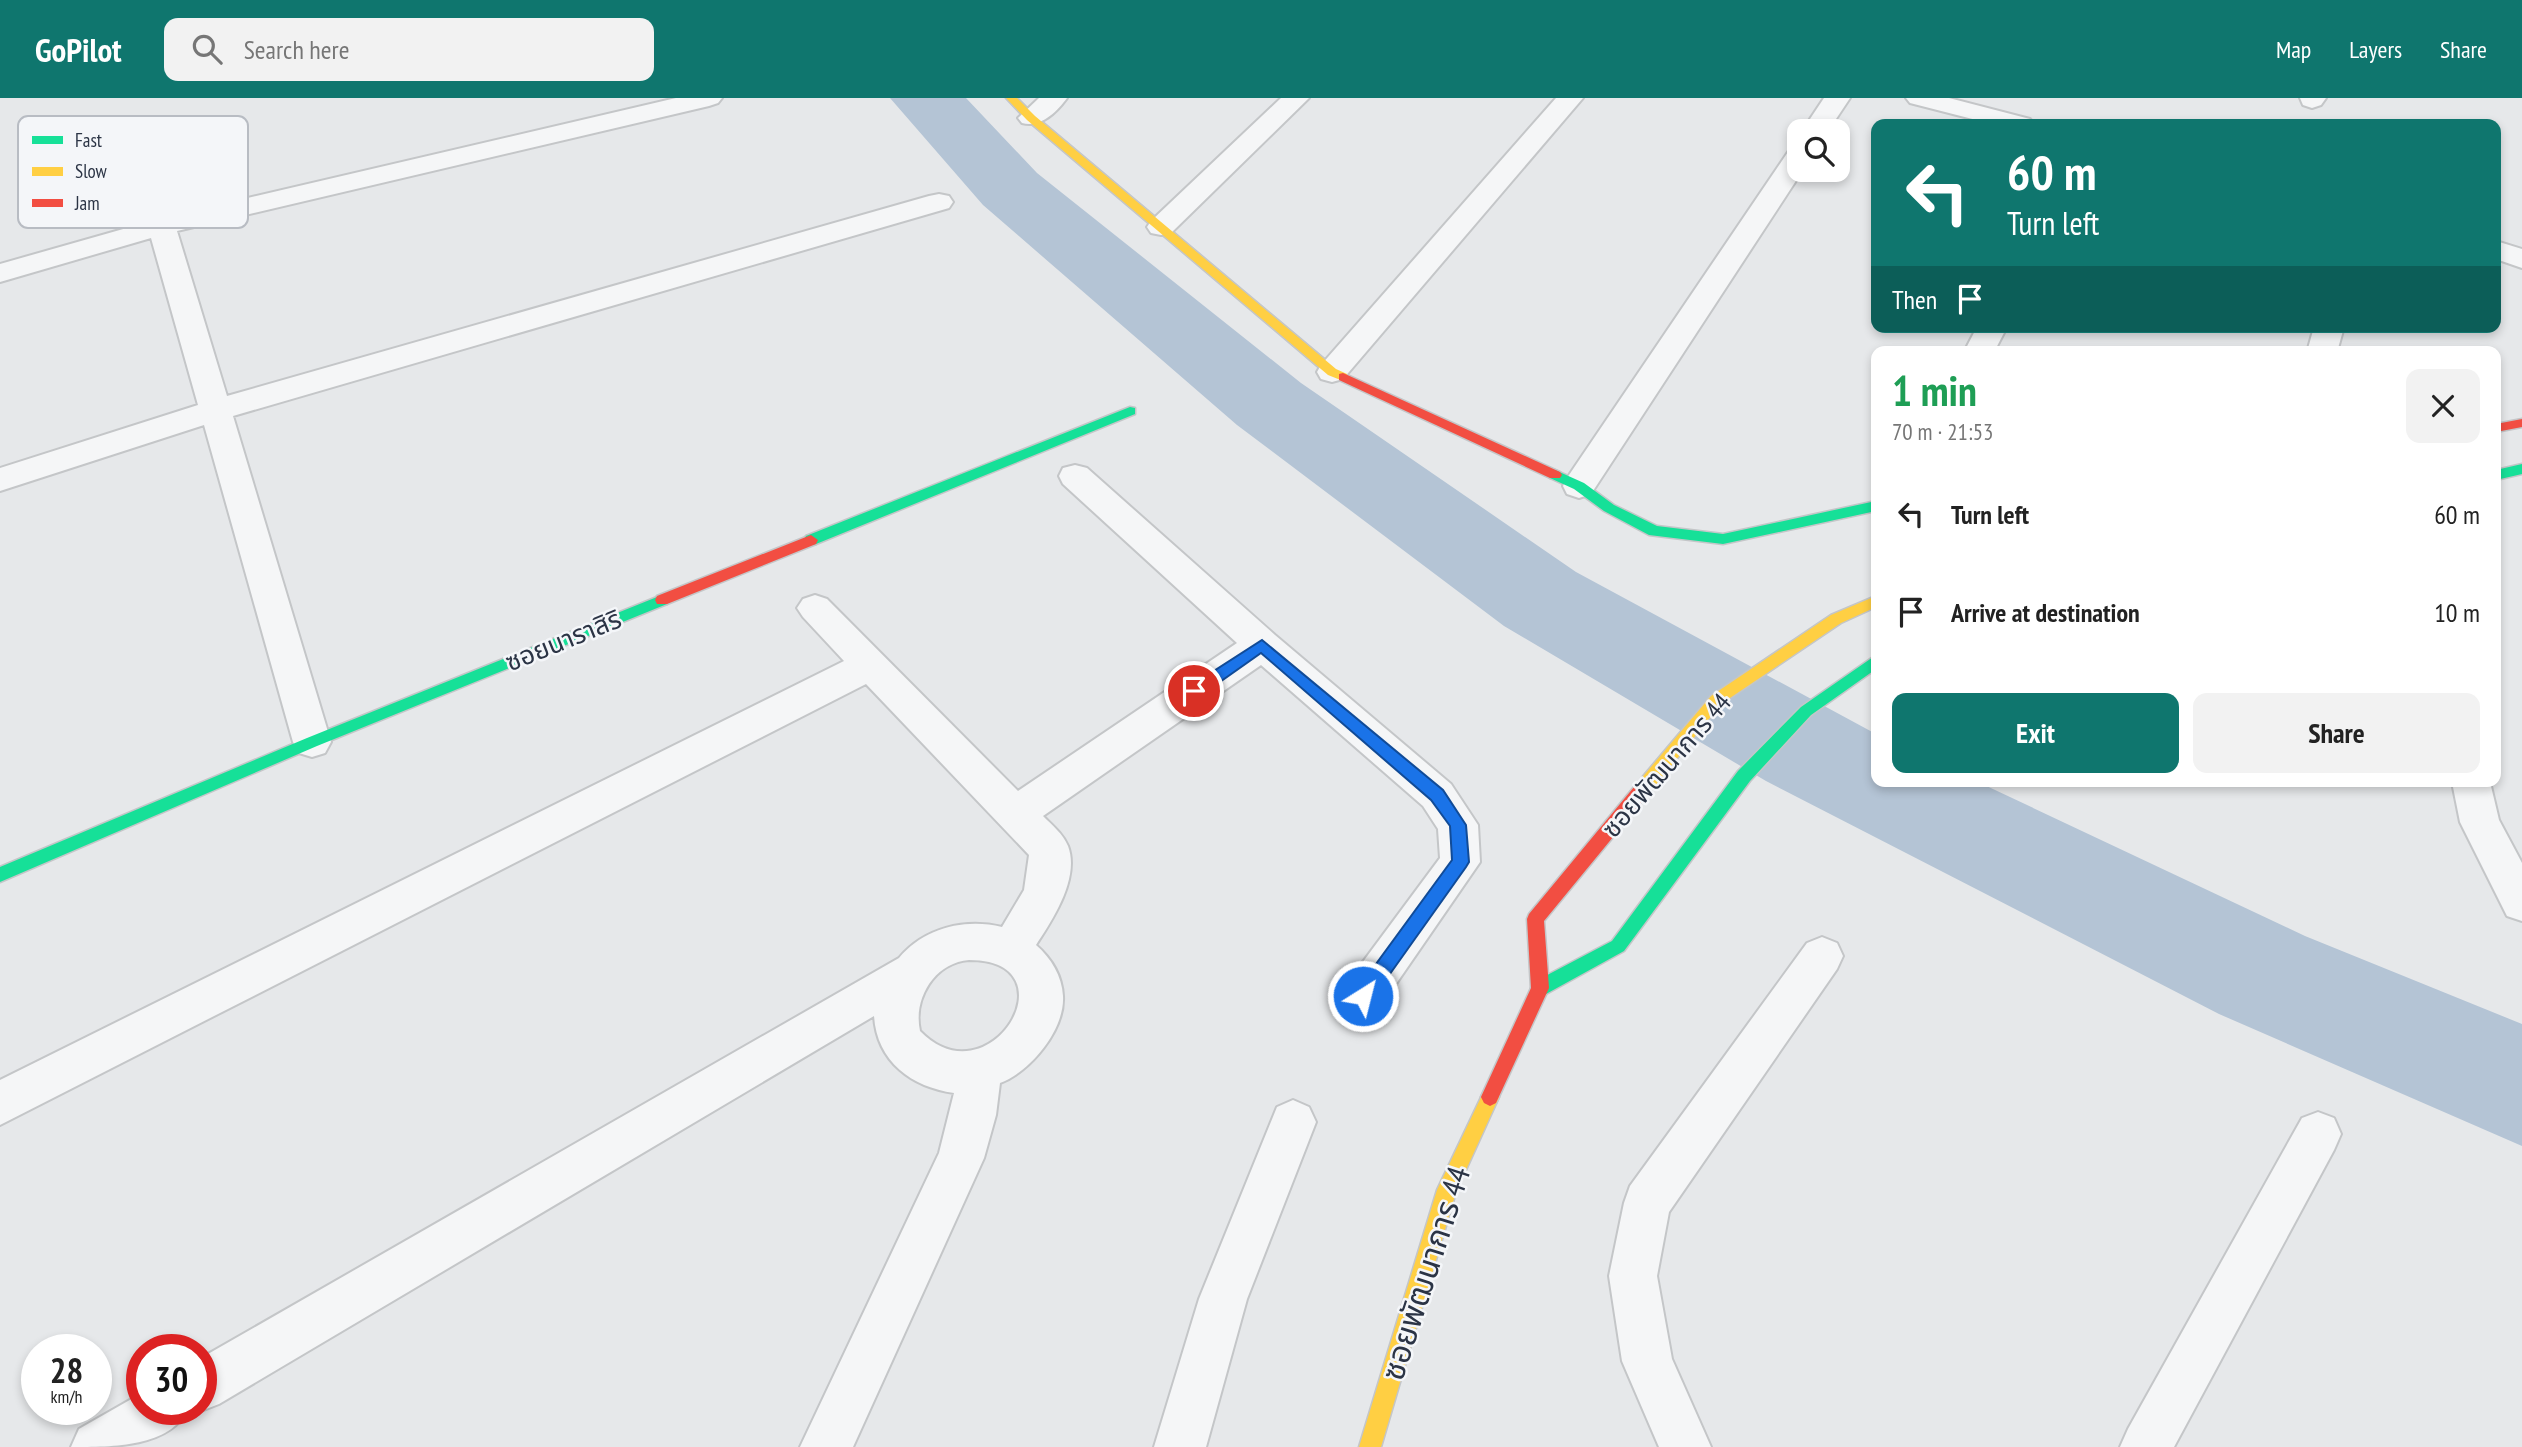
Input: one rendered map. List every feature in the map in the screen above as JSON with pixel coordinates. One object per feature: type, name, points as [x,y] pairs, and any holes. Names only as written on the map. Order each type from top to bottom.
[{"type":"street","points":[[248,206],[709,98]]},
{"type":"street","points":[[1011,98],[1031,118],[1332,372],[1578,486],[1609,508],[1654,531],[1723,539],[1871,507]]},
{"type":"street","points":[[1031,118],[1054,98]]},
{"type":"street","points":[[1161,228],[1296,98]]},
{"type":"street","points":[[1332,372],[1570,98]]},
{"type":"street","points":[[1823,119],[1837,98]]},
{"type":"street","points":[[1919,98],[2001,119]]},
{"type":"street","points":[[1578,486],[1787,173]]},
{"type":"street","points":[[0,480],[216,410],[939,202]]},
{"type":"street","points":[[0,273],[155,228]]},
{"type":"street","points":[[163,228],[312,741]]},
{"type":"street","points":[[2501,251],[2522,259]]},
{"type":"street","name":"ซอยนาราสิริ","points":[[0,875],[312,741],[1130,411]]},
{"type":"street","points":[[2501,427],[2522,423]]},
{"type":"street","points":[[2501,474],[2522,470]]},
{"type":"street","points":[[1075,476],[1262,645],[1437,795],[1458,825],[1460,862],[1363,996]]},
{"type":"street","name":"ซอยพัฒนาการ 44","points":[[1377,1443],[1447,1190],[1540,988],[1535,919],[1716,700],[1836,619],[1871,603]]},
{"type":"street","points":[[815,608],[1049,849],[1052,867],[1047,888],[1011,949]]},
{"type":"street","points":[[1015,814],[1262,645]]},
{"type":"street","points":[[0,1103],[870,665]]},
{"type":"street","points":[[1540,988],[1618,946],[1744,776],[1806,711],[1871,666]]},
{"type":"street","points":[[2473,787],[2480,822],[2522,903]]},
{"type":"street","points":[[217,1377],[910,974],[932,955],[958,943],[986,942],[1011,949],[1031,965],[1041,987],[1040,1013],[1029,1039],[1007,1059],[979,1071],[950,1074],[924,1065],[904,1047],[896,1023],[897,998],[910,974]]},
{"type":"street","points":[[1685,1447],[1647,1361],[1633,1276],[1647,1203],[1822,956]]},
{"type":"street","points":[[826,1447],[961,1158],[973,1115],[979,1071]]},
{"type":"street","points":[[1180,1447],[1223,1299],[1293,1122]]},
{"type":"street","points":[[2146,1447],[2318,1134]]},
{"type":"street","points":[[97,1447],[135,1425]]},
{"type":"waterway","points":[[926,98],[1010,189],[1269,404],[1540,599],[1805,750],[1871,782]]},
{"type":"waterway","points":[[1880,787],[2262,975],[2522,1085]]},
{"type":"traffic: fast","points":[[811,540],[1130,411]]},
{"type":"traffic: fast","points":[[2501,474],[2522,469]]},
{"type":"traffic: fast","points":[[1555,475],[1579,486],[1609,508],[1654,531],[1723,539],[1871,507]]},
{"type":"traffic: fast","points":[[0,875],[312,742],[662,600]]},
{"type":"traffic: fast","points":[[1540,988],[1618,946],[1744,776],[1806,711],[1871,665]]},
{"type":"traffic: slow","points":[[1011,98],[1031,118],[1332,372],[1343,377]]},
{"type":"traffic: slow","points":[[1640,792],[1716,700],[1836,619],[1871,603]]},
{"type":"traffic: slow","points":[[1370,1447],[1447,1190],[1490,1097]]},
{"type":"traffic: jam","points":[[1343,377],[1555,475]]},
{"type":"traffic: jam","points":[[2501,427],[2522,423]]},
{"type":"traffic: jam","points":[[662,600],[811,540]]},
{"type":"traffic: jam","points":[[1490,1097],[1540,988],[1535,919],[1640,792]]},
{"type":"route","points":[[1194,691],[1262,645],[1437,795],[1458,825],[1460,862],[1363,996]]}]
